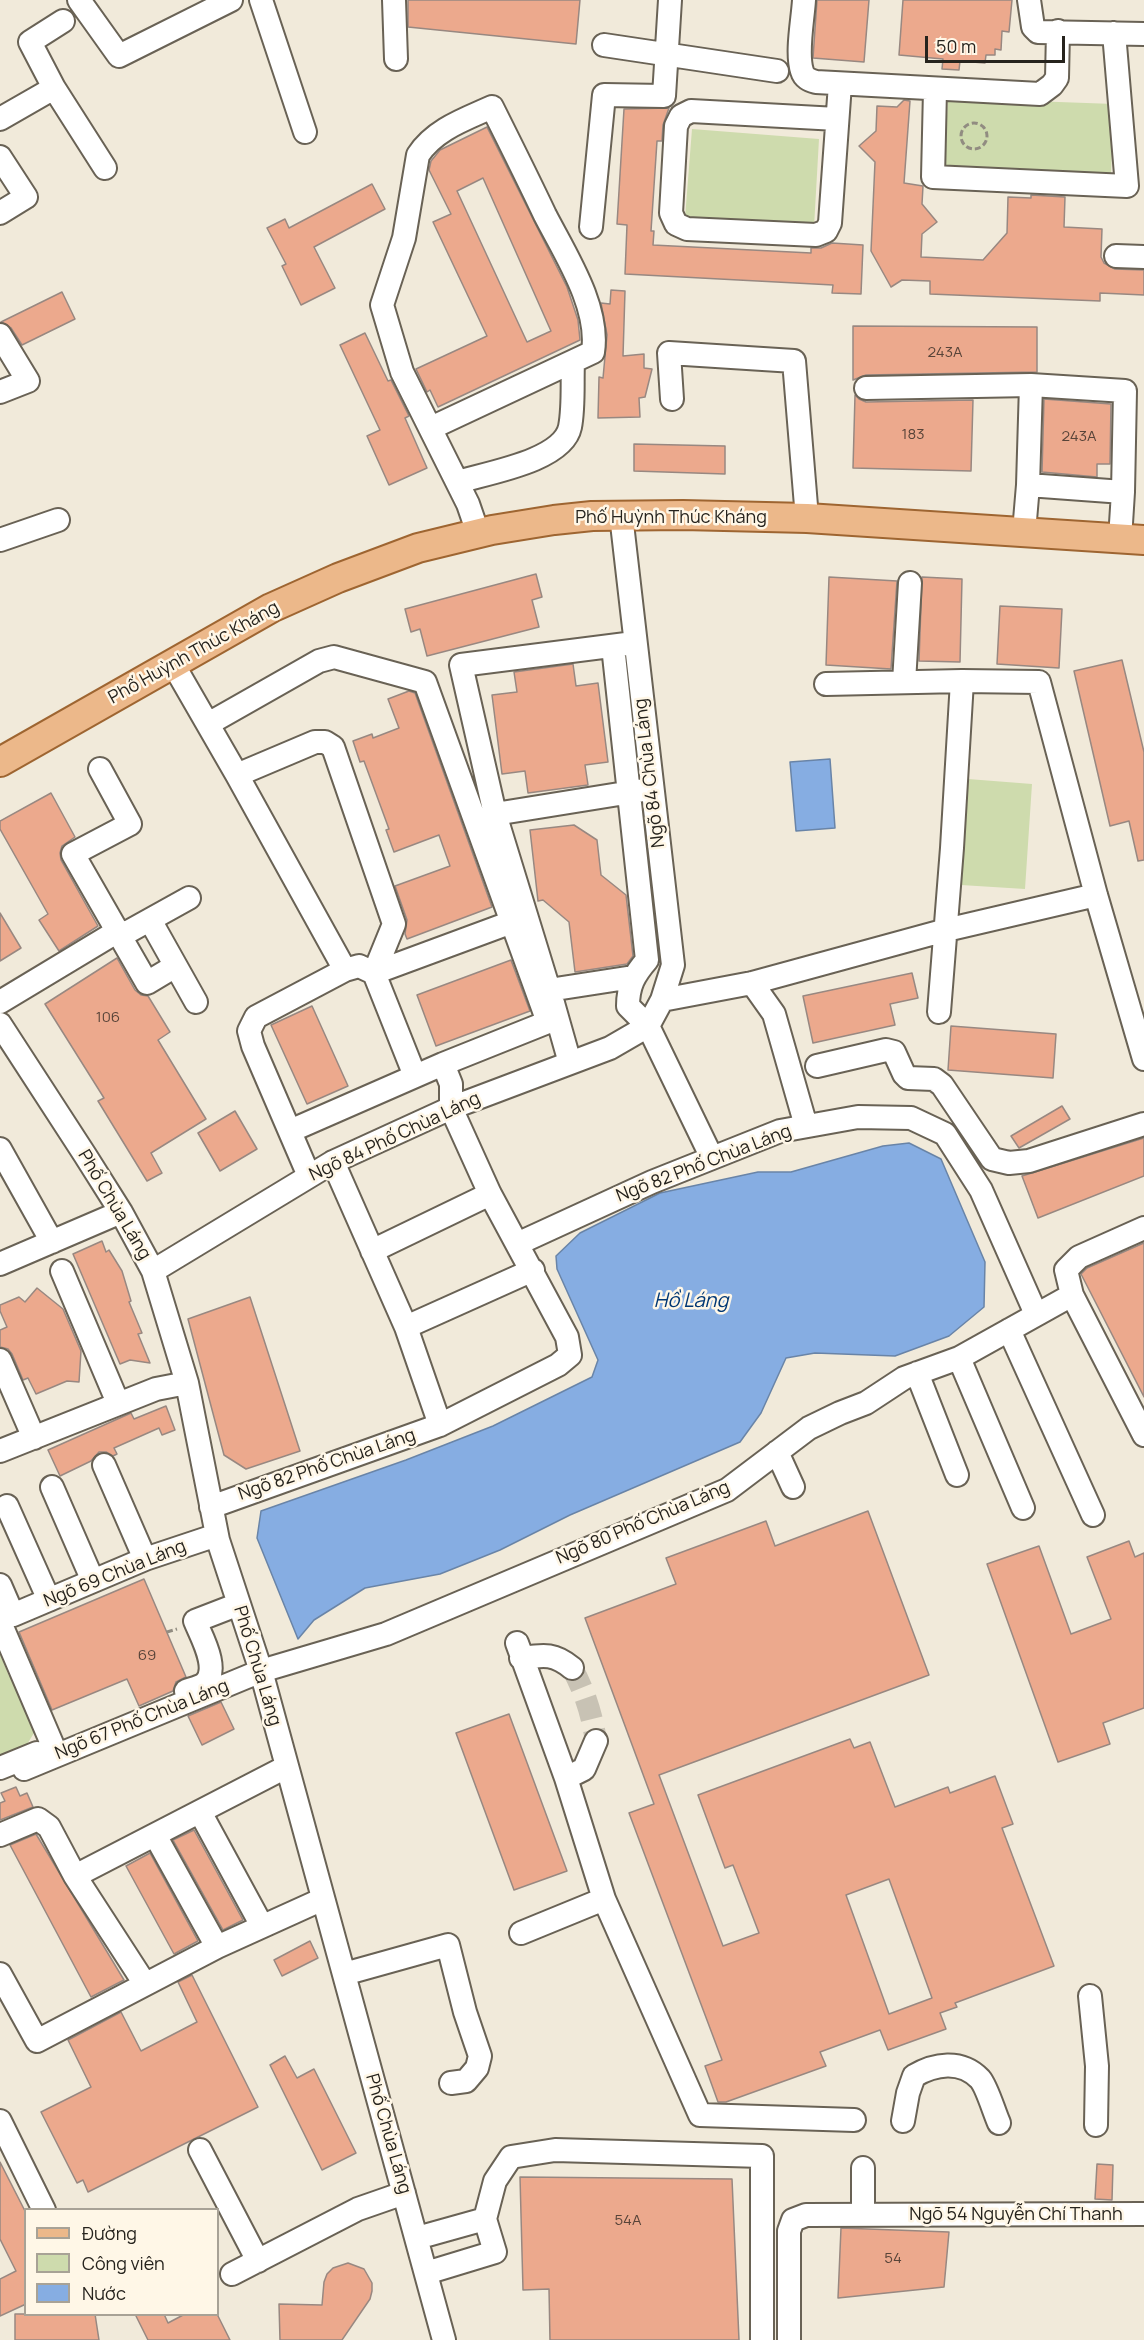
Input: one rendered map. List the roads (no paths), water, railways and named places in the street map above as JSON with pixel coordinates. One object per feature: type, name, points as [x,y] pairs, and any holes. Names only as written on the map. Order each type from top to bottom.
[{"type":"main road","name":"Phố Huỳnh Thúc Kháng","points":[[0,762],[271,608],[334,580],[418,548],[477,533],[554,519],[621,515],[807,518],[1132,539]]},
{"type":"street","points":[[79,0],[119,56],[231,0]]},
{"type":"street","points":[[261,0],[305,132]]},
{"type":"street","points":[[394,0],[396,59]]},
{"type":"street","points":[[591,227],[604,95],[664,96],[670,0]]},
{"type":"street","points":[[804,0],[800,58],[802,72],[807,79],[816,82],[1040,94],[1052,86],[1057,78],[1058,31]]},
{"type":"street","points":[[1029,0],[1033,27],[1038,32],[1144,34]]},
{"type":"street","points":[[63,21],[30,42],[54,88],[105,168]]},
{"type":"street","points":[[935,90],[933,177],[1127,186],[1114,33]]},
{"type":"street","points":[[604,45],[777,71]]},
{"type":"street","points":[[837,119],[691,111],[681,116],[676,126],[670,213],[676,224],[687,229],[699,230],[816,235],[826,231],[830,223],[840,84]]},
{"type":"street","points":[[0,119],[54,88]]},
{"type":"street","points":[[431,428],[593,352],[595,337],[582,288],[492,107],[444,129],[424,145],[418,155],[404,238],[382,306],[402,372],[468,504],[477,533]]},
{"type":"street","points":[[0,157],[26,197],[0,213]]},
{"type":"street","points":[[1116,256],[1144,257]]},
{"type":"street","points":[[0,335],[28,381],[0,392]]},
{"type":"street","points":[[672,399],[669,353],[794,361],[807,518]]},
{"type":"street","points":[[457,482],[523,464],[553,451],[564,441],[570,427],[573,362]]},
{"type":"street","points":[[1024,532],[1031,385]]},
{"type":"street","points":[[866,388],[1031,385],[1125,391],[1123,492],[1132,539]]},
{"type":"street","points":[[1028,485],[1123,492]]},
{"type":"street","name":"Ngõ 84 Chùa Láng","points":[[621,515],[623,644],[640,791],[673,965],[662,1000],[648,1026]]},
{"type":"street","points":[[0,540],[58,520]]},
{"type":"street","points":[[904,682],[910,583]]},
{"type":"street","points":[[570,1063],[495,814],[461,665],[623,644]]},
{"type":"street","points":[[208,724],[319,661],[334,657],[425,682],[548,1022],[414,1076],[290,1131]]},
{"type":"street","points":[[173,664],[345,970]]},
{"type":"street","points":[[939,1012],[962,681]]},
{"type":"street","points":[[825,684],[1039,682],[1096,895],[1144,1059]]},
{"type":"street","points":[[237,775],[315,742],[325,742],[333,747],[394,924],[374,973],[414,1076]]},
{"type":"street","points":[[100,769],[130,824],[73,854],[147,983],[172,968]]},
{"type":"street","points":[[495,814],[640,791],[647,960],[633,977],[628,1006],[648,1026],[712,1158]]},
{"type":"street","points":[[662,1000],[752,983],[946,930],[1096,895]]},
{"type":"street","points":[[0,1002],[118,931],[126,933],[189,898]]},
{"type":"street","points":[[150,920],[196,1002]]},
{"type":"street","points":[[309,1176],[253,1046],[249,1031],[256,1017],[345,970],[359,966],[374,973],[512,922]]},
{"type":"street","points":[[549,990],[633,977]]},
{"type":"street","points":[[752,983],[774,1014],[806,1126]]},
{"type":"street","name":"Ngõ 84 Phố Chùa Láng","points":[[153,1271],[333,1162],[451,1108],[610,1048],[648,1026]]},
{"type":"street","name":"Phố Chùa Láng","points":[[2,1032],[121,1212],[153,1271],[187,1383],[217,1535],[261,1671],[444,2340]]},
{"type":"street","points":[[817,1066],[886,1050],[894,1052],[908,1078],[933,1079],[942,1085],[992,1159],[1009,1163],[1029,1161],[1144,1124]]},
{"type":"street","points":[[406,1327],[533,1270],[489,1194],[451,1108],[451,1084],[443,1064]]},
{"type":"street","name":"Ngõ 82 Phố Chùa Láng","points":[[518,1244],[652,1182],[780,1131],[858,1117],[911,1118],[945,1134],[981,1190],[1036,1314]]},
{"type":"street","points":[[0,1149],[52,1242]]},
{"type":"street","points":[[333,1162],[406,1327],[440,1425]]},
{"type":"street","points":[[372,1251],[489,1194]]},
{"type":"street","points":[[0,1264],[121,1212]]},
{"type":"street","points":[[1144,1228],[1072,1262],[1066,1270],[1072,1295],[1144,1435]]},
{"type":"street","name":"Ngõ 82 Phố Chùa Láng","points":[[211,1507],[440,1425],[558,1365],[570,1355],[567,1337],[533,1270]]},
{"type":"street","points":[[62,1271],[118,1403]]},
{"type":"street","name":"Ngõ 80 Phố Chùa Láng","points":[[261,1671],[386,1634],[727,1490],[809,1428],[866,1403],[904,1378],[959,1358],[1072,1295]]},
{"type":"street","points":[[1009,1330],[1093,1515]]},
{"type":"street","points":[[959,1358],[1023,1508]]},
{"type":"street","points":[[0,1360],[34,1438]]},
{"type":"street","points":[[917,1373],[957,1475]]},
{"type":"street","points":[[0,1450],[156,1389],[187,1383]]},
{"type":"street","points":[[777,1452],[793,1487]]},
{"type":"street","points":[[104,1465],[145,1559]]},
{"type":"street","points":[[52,1487],[93,1581]]},
{"type":"street","points":[[7,1506],[49,1600]]},
{"type":"street","name":"Ngõ 69 Chùa Láng","points":[[6,1624],[49,1600],[145,1559],[217,1535]]},
{"type":"street","points":[[0,1585],[6,1624],[53,1746]]},
{"type":"street","points":[[0,1768],[204,1683],[209,1675],[209,1653],[188,1624],[239,1604]]},
{"type":"street","points":[[572,1668],[561,1658],[519,1650],[566,1778],[604,1899],[700,2115],[854,2120]]},
{"type":"street","name":"Ngõ 67 Phố Chùa Láng","points":[[24,1769],[261,1671]]},
{"type":"street","points":[[566,1778],[584,1769],[597,1741]]},
{"type":"street","points":[[75,1876],[286,1767]]},
{"type":"street","points":[[200,1812],[262,1926]]},
{"type":"street","points":[[0,1835],[38,1819],[49,1827],[75,1876],[145,1984]]},
{"type":"street","points":[[156,1835],[217,1947]]},
{"type":"street","points":[[0,1974],[37,2041],[217,1947],[323,1899]]},
{"type":"street","points":[[521,1933],[604,1899]]},
{"type":"street","points":[[344,1974],[448,1945],[465,2012],[480,2056],[477,2068],[465,2081],[451,2083]]},
{"type":"street","points":[[1090,1996],[1098,2066],[1096,2125]]},
{"type":"street","points":[[903,2121],[914,2076],[946,2064],[966,2070],[981,2079],[999,2123]]},
{"type":"street","points":[[0,2121],[43,2208]]},
{"type":"street","points":[[200,2150],[258,2261]]},
{"type":"street","points":[[426,2273],[495,2252],[485,2219],[495,2181],[511,2157],[555,2150],[762,2156],[762,2340]]},
{"type":"street","points":[[863,2168],[863,2215]]},
{"type":"street","points":[[232,2274],[358,2209],[404,2193]]},
{"type":"street","name":"Ngõ 54 Nguyễn Chí Thanh","points":[[789,2340],[789,2231],[793,2220],[806,2215],[1144,2214]]},
{"type":"street","points":[[417,2238],[485,2219]]},
{"type":"water","points":[[830,759],[835,828],[796,831],[790,762]]},
{"type":"water","name":"Hồ Láng","points":[[909,1143],[941,1159],[985,1262],[984,1307],[949,1336],[895,1356],[815,1353],[786,1358],[761,1413],[740,1442],[570,1515],[500,1550],[440,1574],[365,1588],[314,1620],[298,1639],[257,1538],[261,1511],[406,1460],[493,1426],[592,1377],[598,1360],[557,1269],[556,1256],[580,1233],[660,1193],[758,1172],[791,1172],[883,1146]]},
{"type":"tunnel","points":[[572,1668],[587,1704],[596,1741]]}]
